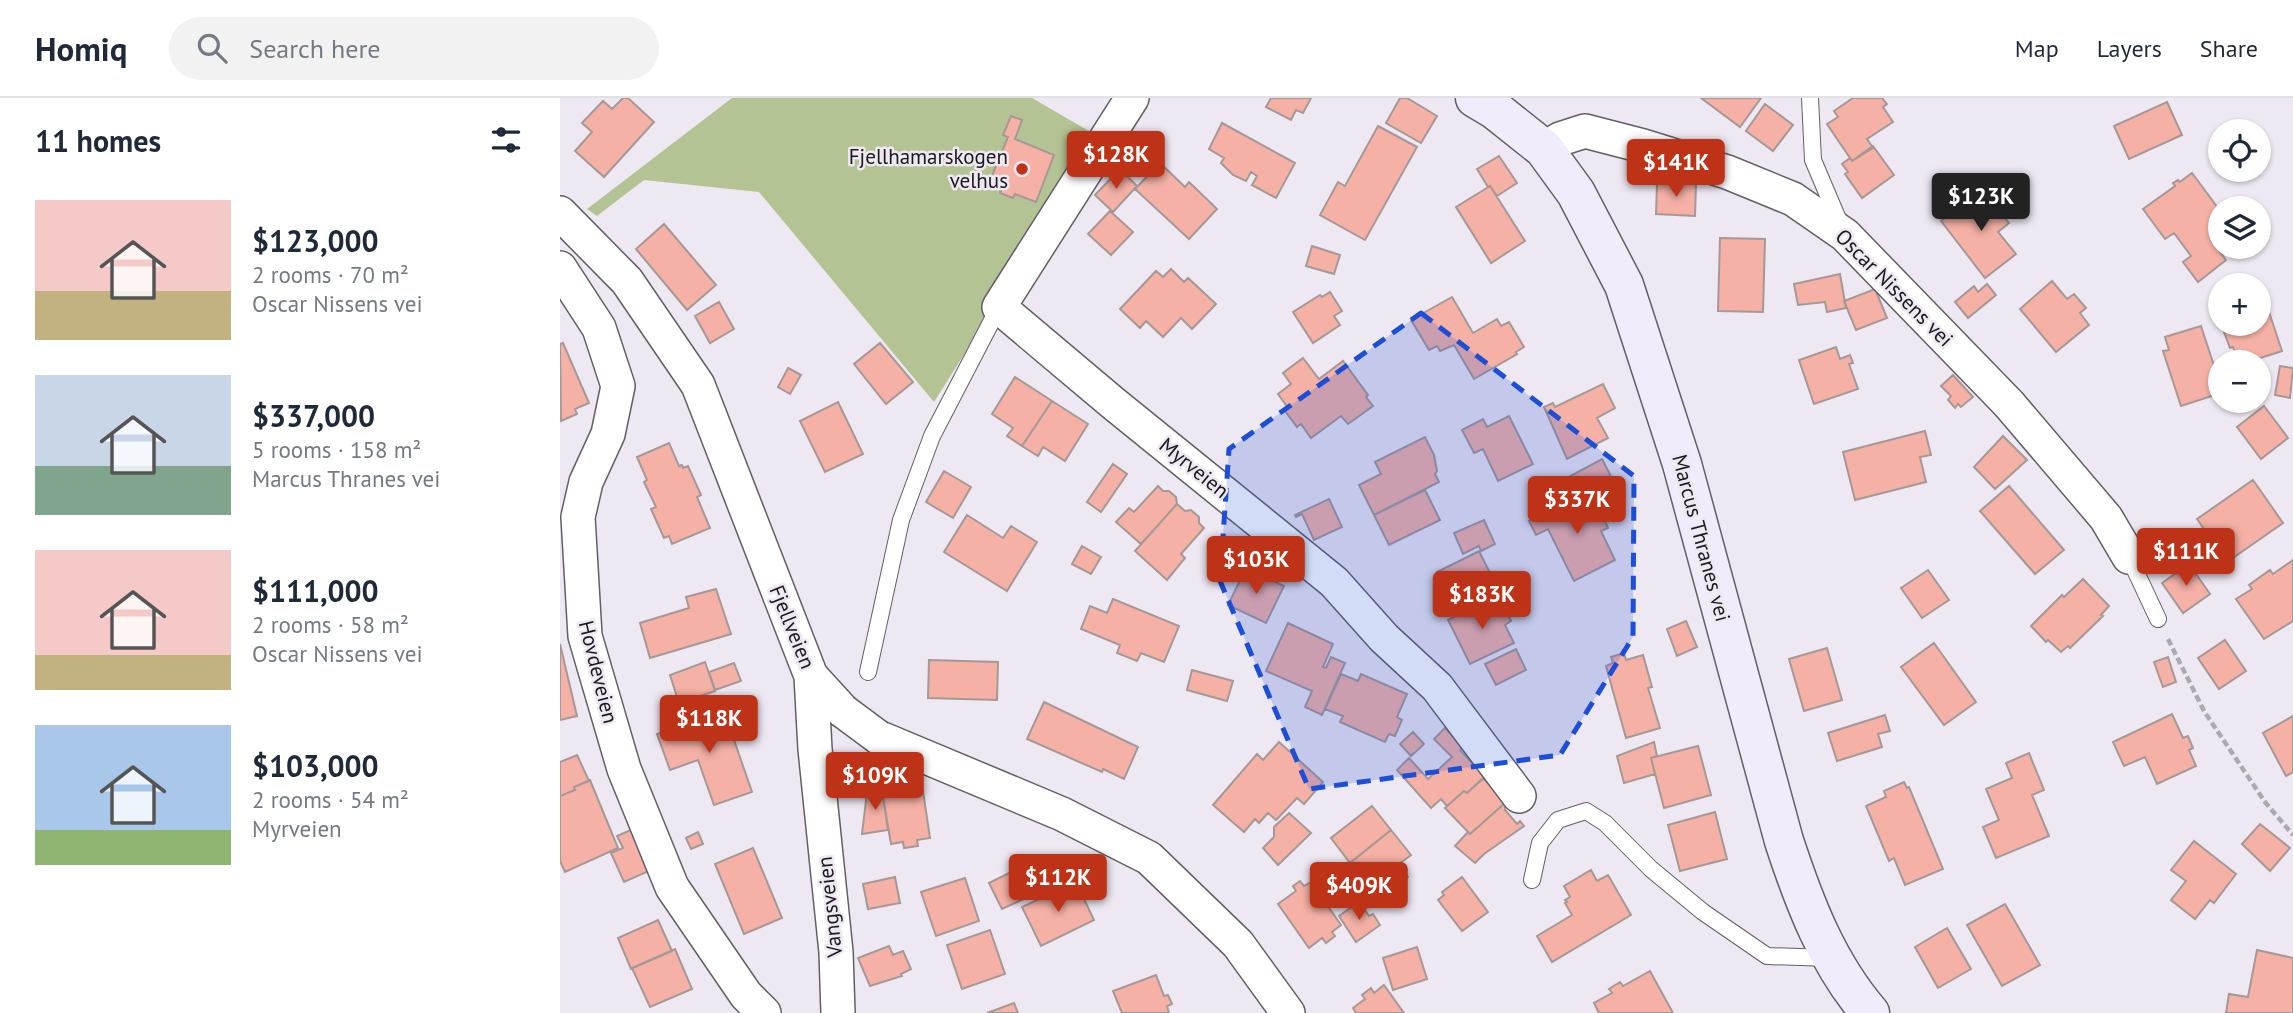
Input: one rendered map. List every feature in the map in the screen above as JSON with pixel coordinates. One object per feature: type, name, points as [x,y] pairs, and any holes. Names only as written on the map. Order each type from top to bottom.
[{"type":"main road","name":"Marcus Thranes vei","points":[[1475,98],[1495,110],[1544,149],[1576,193],[1624,285],[1682,464],[1784,841],[1803,899],[1832,959],[1870,1013]]},
{"type":"street","points":[[999,306],[1132,98]]},
{"type":"street","name":"Oscar Nissens vei","points":[[1544,149],[1560,139],[1585,131],[1643,146],[1727,172],[1793,199],[1845,235],[2009,404],[2106,518],[2129,557]]},
{"type":"street","name":"Fjellveien","points":[[560,213],[627,281],[698,385],[811,676],[843,711],[878,737],[1062,814],[1149,858],[1238,944],[1288,1013]]},
{"type":"street","name":"Hovdeveien","points":[[560,268],[598,328],[618,386],[608,434],[586,482],[578,517],[585,636],[624,769],[672,887],[746,995],[764,1013]]},
{"type":"street","name":"Myrveien","points":[[999,306],[1113,403],[1334,582],[1384,638],[1437,687],[1519,796]]},
{"type":"street","name":"Vangsveien","points":[[811,676],[815,749],[836,952],[838,1013]]},
{"type":"lane","points":[[1810,98],[1813,160],[1845,235]]},
{"type":"lane","points":[[868,672],[901,520],[932,436],[999,306]]},
{"type":"lane","points":[[2129,557],[2158,619]]},
{"type":"lane","points":[[1532,880],[1540,843],[1546,835],[1558,820],[1586,811],[1605,823],[1651,869],[1703,912],[1767,957],[1832,959]]},
{"type":"path","points":[[2158,619],[2204,711],[2265,802],[2293,835]]},
{"type":"highlighted area","points":[[1421,313],[1634,476],[1633,637],[1560,755],[1309,789],[1220,581],[1229,449]]},
{"type":"green space","points":[[732,98],[1032,98],[1101,138],[934,402],[759,192],[644,180],[597,216],[587,209]]},
{"type":"building","points":[[623,98],[628,98],[654,122],[604,177],[575,151],[592,132],[582,123],[603,101],[612,109]]},
{"type":"building","points":[[1271,98],[1311,98],[1303,113],[1296,110],[1291,120],[1266,107]]},
{"type":"building","points":[[1400,98],[1407,98],[1437,116],[1421,143],[1386,123]]},
{"type":"building","points":[[1701,98],[1761,98],[1740,127]]},
{"type":"building","points":[[1853,98],[1882,98],[1887,104],[1883,107],[1893,122],[1867,139],[1873,148],[1852,161],[1827,124],[1838,117],[1834,111]]},
{"type":"building","points":[[2167,102],[2182,135],[2129,159],[2114,126]]},
{"type":"building","points":[[1765,104],[1793,125],[1773,151],[1746,131]]},
{"type":"building","name":"Fjellhamarskogen velhus","points":[[1011,116],[1022,120],[1015,139],[1054,155],[1036,202],[1015,194],[1013,198],[1000,193],[1002,189],[989,183],[1008,137],[1003,135]]},
{"type":"building","points":[[1222,123],[1295,163],[1276,198],[1252,185],[1257,176],[1251,172],[1246,181],[1233,175],[1221,163],[1224,158],[1209,149]]},
{"type":"building","points":[[1378,126],[1417,147],[1365,240],[1320,215],[1338,182],[1345,186]]},
{"type":"building","points":[[1873,146],[1894,175],[1862,198],[1845,174],[1848,172],[1842,164],[1850,158],[1852,161]]},
{"type":"building","points":[[1499,156],[1517,183],[1497,196],[1477,169]]},
{"type":"building","points":[[1160,163],[1185,187],[1189,182],[1217,209],[1189,239],[1135,189]]},
{"type":"building","points":[[1120,169],[1137,186],[1113,212],[1095,195]]},
{"type":"building","points":[[2192,173],[2209,196],[2208,259],[2226,260],[2198,282],[2183,262],[2191,256],[2174,233],[2165,239],[2143,209],[2175,186],[2173,183],[2178,180],[2180,182]]},
{"type":"building","points":[[1657,183],[1696,184],[1695,216],[1656,214]]},
{"type":"building","points":[[1490,186],[1525,241],[1491,263],[1456,207]]},
{"type":"building","points":[[1983,189],[2009,223],[1998,232],[2016,254],[1985,278],[1941,221]]},
{"type":"building","points":[[1110,211],[1133,232],[1111,255],[1088,234]]},
{"type":"building","points":[[664,224],[716,285],[687,310],[636,249]]},
{"type":"building","points":[[1720,238],[1765,239],[1763,312],[1718,311]]},
{"type":"building","points":[[1312,246],[1340,255],[1334,274],[1306,266]]},
{"type":"building","points":[[1171,269],[1184,282],[1188,278],[1216,304],[1192,329],[1181,318],[1163,337],[1146,321],[1140,328],[1120,309],[1156,271],[1163,277]]},
{"type":"building","points":[[1840,274],[1846,308],[1827,312],[1825,302],[1798,305],[1794,284]]},
{"type":"building","points":[[2052,281],[2067,299],[2074,294],[2086,308],[2080,313],[2089,325],[2056,352],[2020,309]]},
{"type":"building","points":[[1987,284],[1996,295],[1968,318],[1955,302],[1974,286],[1978,292]]},
{"type":"building","points":[[1875,289],[1887,318],[1856,330],[1844,301]]},
{"type":"building","points":[[1330,292],[1342,311],[1334,316],[1340,325],[1313,343],[1293,312],[1320,295],[1322,297]]},
{"type":"building","points":[[1452,297],[1473,333],[1497,319],[1501,326],[1509,322],[1524,347],[1516,352],[1517,354],[1474,379],[1454,345],[1440,351],[1437,346],[1429,350],[1411,320]]},
{"type":"building","points":[[719,302],[734,329],[710,343],[695,316]]},
{"type":"building","points":[[2271,318],[2282,351],[2271,355],[2271,350],[2230,348],[2226,336],[2271,336]]},
{"type":"building","points":[[2201,326],[2209,350],[2208,397],[2181,406],[2163,351],[2169,350],[2165,337]]},
{"type":"building","points":[[563,343],[589,403],[575,409],[577,414],[561,421],[560,344]]},
{"type":"building","points":[[880,343],[913,382],[886,404],[854,364]]},
{"type":"building","points":[[1836,347],[1840,359],[1850,355],[1853,363],[1849,364],[1858,389],[1814,404],[1799,360]]},
{"type":"building","points":[[1303,358],[1319,379],[1343,361],[1373,406],[1348,424],[1341,416],[1311,438],[1301,424],[1297,427],[1285,411],[1288,408],[1278,394],[1291,384],[1283,373]]},
{"type":"building","points":[[2280,366],[2293,368],[2290,398],[2275,395]]},
{"type":"building","points":[[788,368],[801,375],[790,394],[778,387]]},
{"type":"building","points":[[1953,375],[1973,397],[1961,407],[1958,404],[1955,408],[1948,400],[1951,396],[1941,386]]},
{"type":"building","points":[[1015,377],[1052,401],[1022,446],[1007,436],[1013,428],[992,414]]},
{"type":"building","points":[[1603,384],[1615,408],[1597,418],[1608,438],[1567,459],[1544,407],[1553,403],[1555,407]]},
{"type":"building","points":[[1052,401],[1088,424],[1065,461],[1043,447],[1038,456],[1022,446]]},
{"type":"building","points":[[838,402],[863,454],[825,472],[800,421]]},
{"type":"building","points":[[2255,413],[2269,413],[2288,438],[2261,459],[2237,427]]},
{"type":"building","points":[[1509,416],[1533,464],[1498,481],[1483,449],[1474,453],[1462,430],[1483,419],[1487,427]]},
{"type":"building","points":[[1925,431],[1931,455],[1920,457],[1926,482],[1855,500],[1843,452]]},
{"type":"building","points":[[2003,436],[2027,460],[1995,489],[1974,467]]},
{"type":"building","points":[[1425,437],[1434,455],[1437,471],[1435,474],[1439,482],[1374,515],[1359,485],[1381,474],[1375,462]]},
{"type":"building","points":[[669,443],[679,466],[688,466],[701,495],[697,497],[710,528],[672,544],[669,536],[664,538],[651,509],[656,507],[644,482],[647,480],[637,457]]},
{"type":"building","points":[[1602,459],[1616,486],[1587,501],[1582,491],[1569,492],[1563,480]]},
{"type":"building","points":[[1113,464],[1127,474],[1101,512],[1087,502]]},
{"type":"building","points":[[944,471],[971,487],[953,518],[926,502]]},
{"type":"building","points":[[2253,480],[2283,523],[2227,562],[2197,519]]},
{"type":"building","points":[[1158,486],[1176,497],[1177,504],[1141,544],[1116,522],[1129,508],[1134,512]]},
{"type":"building","points":[[2009,486],[2064,550],[2035,574],[1980,511]]},
{"type":"building","points":[[1425,490],[1440,520],[1389,545],[1374,515]]},
{"type":"building","points":[[1583,494],[1594,516],[1601,513],[1608,528],[1601,531],[1615,560],[1574,581],[1548,529],[1536,535],[1529,521]]},
{"type":"building","points":[[1329,499],[1342,527],[1314,540],[1302,514],[1296,517],[1295,515]]},
{"type":"building","points":[[1177,504],[1199,517],[1199,523],[1204,528],[1181,554],[1185,558],[1167,580],[1135,551]]},
{"type":"building","points":[[967,515],[1003,538],[1011,526],[1037,542],[1007,591],[944,552]]},
{"type":"building","points":[[1484,520],[1495,544],[1481,551],[1479,546],[1463,554],[1454,533]]},
{"type":"building","points":[[1082,546],[1101,557],[1091,574],[1072,564]]},
{"type":"building","points":[[1479,551],[1492,577],[1498,575],[1506,591],[1493,600],[1458,615],[1437,572]]},
{"type":"building","points":[[2293,560],[2293,621],[2264,639],[2236,599],[2252,589],[2249,585],[2270,570],[2273,574]]},
{"type":"building","points":[[2189,564],[2210,594],[2183,613],[2162,583]]},
{"type":"building","points":[[1246,568],[1284,586],[1266,623],[1228,605]]},
{"type":"building","points":[[1928,570],[1949,600],[1922,618],[1901,588]]},
{"type":"building","points":[[2083,579],[2109,606],[2101,615],[2103,616],[2070,648],[2068,646],[2061,652],[2048,640],[2046,642],[2031,626],[2062,595],[2064,597]]},
{"type":"building","points":[[716,589],[731,634],[650,658],[640,623],[689,608],[686,597]]},
{"type":"building","points":[[1113,599],[1179,626],[1164,662],[1141,653],[1137,661],[1117,653],[1120,645],[1081,629],[1090,606],[1107,613]]},
{"type":"building","points":[[1493,600],[1496,607],[1503,604],[1511,621],[1505,625],[1514,643],[1470,664],[1448,620]]},
{"type":"building","points":[[1686,621],[1697,647],[1677,656],[1667,629]]},
{"type":"building","points":[[1288,623],[1333,644],[1323,667],[1326,668],[1331,657],[1345,663],[1322,715],[1305,707],[1312,691],[1266,671]]},
{"type":"building","points":[[2225,640],[2246,671],[2219,689],[2198,658]]},
{"type":"building","points":[[1934,643],[1976,702],[1944,725],[1901,667]]},
{"type":"building","points":[[560,644],[577,716],[560,720]]},
{"type":"building","points":[[1827,648],[1842,700],[1804,711],[1789,659]]},
{"type":"building","points":[[1516,649],[1526,670],[1496,685],[1485,664]]},
{"type":"building","points":[[1624,653],[1626,660],[1643,655],[1652,687],[1648,688],[1660,728],[1626,738],[1606,666],[1613,663],[1611,657]]},
{"type":"building","points":[[2168,657],[2176,682],[2163,687],[2154,662]]},
{"type":"building","points":[[929,660],[998,662],[997,700],[928,698]]},
{"type":"building","points":[[705,662],[715,691],[679,703],[670,675]]},
{"type":"building","points":[[734,663],[741,681],[715,690],[709,672]]},
{"type":"building","points":[[1192,670],[1233,681],[1227,701],[1187,690]]},
{"type":"building","points":[[1341,674],[1358,681],[1361,674],[1407,694],[1397,717],[1402,720],[1395,736],[1389,734],[1385,742],[1340,722],[1343,716],[1325,709]]},
{"type":"building","points":[[1044,702],[1138,747],[1124,779],[1027,739]]},
{"type":"building","points":[[724,711],[752,792],[714,805],[698,760],[670,770],[657,734]]},
{"type":"building","points":[[2172,714],[2183,738],[2188,736],[2193,748],[2189,750],[2196,766],[2157,784],[2145,757],[2124,766],[2113,742]]},
{"type":"building","points":[[1885,715],[1890,731],[1878,734],[1882,747],[1837,761],[1828,733]]},
{"type":"building","points":[[2293,716],[2293,772],[2286,776],[2263,733]]},
{"type":"building","points":[[1445,728],[1463,747],[1460,750],[1485,777],[1447,806],[1441,799],[1431,808],[1397,770],[1409,758],[1428,779],[1452,757],[1434,739]]},
{"type":"building","points":[[1413,732],[1424,744],[1411,756],[1400,744]]},
{"type":"building","points":[[1279,742],[1323,782],[1304,804],[1297,798],[1276,820],[1268,813],[1259,823],[1255,819],[1244,832],[1213,805],[1257,754],[1263,760]]},
{"type":"building","points":[[1654,742],[1657,756],[1651,758],[1655,774],[1624,783],[1617,756]]},
{"type":"building","points":[[1698,746],[1711,795],[1664,808],[1651,758]]},
{"type":"building","points":[[2029,753],[2044,790],[2032,795],[2049,836],[1996,858],[1983,827],[1999,820],[1986,789],[2012,778],[2006,763]]},
{"type":"building","points":[[577,755],[589,781],[560,796],[560,762]]},
{"type":"building","points":[[1483,778],[1506,802],[1470,834],[1445,808]]},
{"type":"building","points":[[590,780],[618,848],[565,872],[560,861],[560,796]]},
{"type":"building","points":[[1904,782],[1907,788],[1909,787],[1943,869],[1905,885],[1894,858],[1889,861],[1866,806],[1886,797],[1884,791]]},
{"type":"building","points":[[907,785],[908,793],[923,791],[930,838],[917,840],[918,846],[904,848],[903,842],[891,844],[883,797],[888,796],[887,788]]},
{"type":"building","points":[[887,789],[888,796],[883,797],[888,830],[862,834],[867,792]]},
{"type":"building","points":[[1505,803],[1505,810],[1517,824],[1520,821],[1524,826],[1475,863],[1455,846],[1468,832],[1470,834]]},
{"type":"building","points":[[1372,806],[1391,830],[1350,863],[1331,838]]},
{"type":"building","points":[[1715,812],[1727,859],[1680,871],[1668,825]]},
{"type":"building","points":[[1289,813],[1311,833],[1278,865],[1263,848],[1274,837],[1274,827]]},
{"type":"building","points":[[2260,824],[2290,848],[2270,871],[2242,844]]},
{"type":"building","points":[[633,829],[651,870],[624,882],[611,853],[623,848],[617,836]]},
{"type":"building","points":[[1391,830],[1411,855],[1399,864],[1408,877],[1380,900],[1350,863]]},
{"type":"building","points":[[698,832],[703,844],[691,849],[686,838]]},
{"type":"building","points":[[2194,841],[2236,874],[2214,903],[2210,900],[2195,919],[2171,900],[2186,881],[2171,870]]},
{"type":"building","points":[[753,848],[782,918],[744,934],[715,864]]},
{"type":"building","points":[[1015,870],[1028,897],[1002,909],[989,883]]},
{"type":"building","points":[[1591,870],[1597,881],[1608,875],[1631,915],[1552,962],[1537,936],[1572,915],[1565,903],[1570,897],[1564,886]]},
{"type":"building","points":[[895,877],[900,903],[868,909],[863,884]]},
{"type":"building","points":[[1462,877],[1488,912],[1462,931],[1438,900],[1444,895],[1442,892]]},
{"type":"building","points":[[965,878],[979,921],[936,936],[921,892]]},
{"type":"building","points":[[1300,881],[1304,886],[1311,882],[1341,925],[1332,932],[1335,936],[1326,943],[1322,938],[1309,948],[1278,904],[1296,891],[1293,886]]},
{"type":"building","points":[[1076,882],[1094,920],[1041,946],[1022,907]]},
{"type":"building","points":[[1359,902],[1369,916],[1373,914],[1380,925],[1356,942],[1339,916]]},
{"type":"building","points":[[2005,904],[2040,965],[2002,986],[1967,925]]},
{"type":"building","points":[[658,920],[672,951],[631,969],[618,938]]},
{"type":"building","points":[[1947,928],[1971,969],[1938,988],[1915,947]]},
{"type":"building","points":[[990,930],[1005,974],[962,989],[947,945]]},
{"type":"building","points":[[889,946],[893,955],[903,951],[911,969],[901,974],[902,976],[870,986],[858,958]]},
{"type":"building","points":[[1417,947],[1427,979],[1393,990],[1383,958]]},
{"type":"building","points":[[675,949],[692,989],[650,1007],[632,968]]},
{"type":"building","points":[[2257,950],[2293,958],[2293,1013],[2226,1013],[2229,994],[2248,997]]},
{"type":"building","points":[[1650,971],[1673,1013],[1599,1013],[1594,1003],[1612,993],[1609,989],[1620,982],[1623,986]]},
{"type":"building","points":[[1156,975],[1164,996],[1168,995],[1172,1004],[1167,1006],[1169,1013],[1122,1013],[1113,991]]},
{"type":"building","points":[[1384,985],[1404,1013],[1356,1013],[1353,1008],[1365,999],[1362,995],[1371,988],[1374,993]]},
{"type":"building","points":[[1014,1003],[1018,1013],[987,1013]]},
{"type":"place","name":"Fjellhamarskogen velhus","points":[[1022,169]]}]
